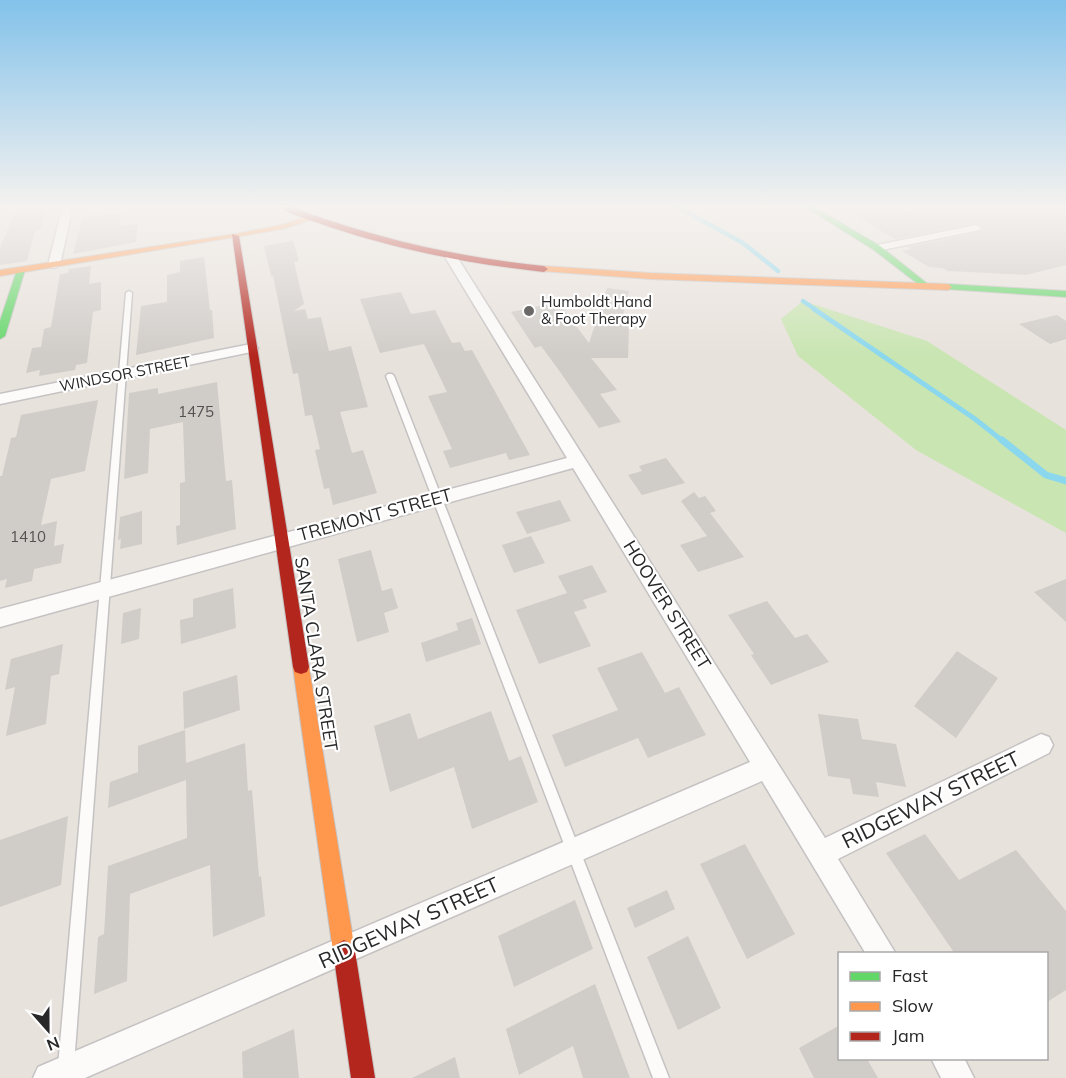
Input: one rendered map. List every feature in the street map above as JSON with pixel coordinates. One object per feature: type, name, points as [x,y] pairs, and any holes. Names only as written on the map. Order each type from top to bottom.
[{"type":"street","points":[[54,265],[56,255]]},
{"type":"street","points":[[0,273],[114,255]]},
{"type":"street","name":"SANTA CLARA STREET","points":[[238,255],[363,1078]]},
{"type":"street","points":[[439,255],[534,268],[644,276],[925,285],[1066,294]]},
{"type":"street","points":[[886,255],[925,285]]},
{"type":"street","name":"HOOVER STREET","points":[[451,258],[881,952]]},
{"type":"street","points":[[0,336],[21,270]]},
{"type":"street","name":"WINDSOR STREET","points":[[0,399],[251,348]]},
{"type":"street","name":"TREMONT STREET","points":[[0,618],[577,461]]},
{"type":"street","name":"RIDGEWAY STREET","points":[[820,854],[1041,746]]},
{"type":"street","name":"RIDGEWAY STREET","points":[[60,1076],[767,767]]},
{"type":"street","points":[[947,1060],[958,1078]]},
{"type":"lane","points":[[60,1076],[129,293]]},
{"type":"lane","points":[[390,376],[661,1078]]},
{"type":"green space","points":[[803,301],[927,341],[1066,430],[1066,533],[916,450],[798,356],[781,319]]},
{"type":"building","points":[[0,255],[28,255],[27,261],[0,265]]},
{"type":"building","points":[[266,255],[297,255],[299,261],[294,262],[304,304],[294,311],[305,309],[308,319],[321,317],[329,351],[351,346],[368,407],[340,412],[352,453],[363,450],[377,493],[333,505],[329,488],[324,489],[315,450],[320,449],[312,415],[305,416],[298,373],[293,374],[273,276],[271,276]]},
{"type":"building","points":[[909,255],[1066,255],[1066,265],[1026,275],[948,271],[929,267]]},
{"type":"building","points":[[204,257],[214,338],[136,355],[141,306],[167,302],[167,275],[180,272],[180,261]]},
{"type":"building","points":[[91,266],[89,284],[101,282],[101,310],[93,312],[87,363],[76,365],[75,370],[39,376],[40,370],[26,373],[32,348],[41,347],[44,329],[51,327],[60,274],[68,273],[69,269]]},
{"type":"building","points":[[607,288],[629,291],[621,323],[629,324],[628,358],[591,358],[617,390],[600,394],[621,422],[599,428],[541,346],[535,348],[511,312],[558,302],[589,343]]},
{"type":"building","points":[[401,292],[411,314],[435,310],[452,343],[460,342],[465,351],[472,350],[530,455],[509,460],[506,453],[450,468],[443,451],[452,449],[428,396],[447,392],[424,344],[380,353],[360,299]]},
{"type":"building","points":[[1057,315],[1066,321],[1066,339],[1050,344],[1019,324]]},
{"type":"building","points":[[217,382],[226,481],[232,480],[236,529],[177,545],[176,526],[180,525],[180,483],[185,482],[183,422],[150,429],[148,473],[124,479],[129,393],[158,388],[158,394]]},
{"type":"building","points":[[98,400],[85,471],[51,479],[41,525],[57,521],[54,546],[64,544],[61,563],[34,569],[32,581],[5,588],[7,579],[0,581],[0,476],[2,476],[11,438],[16,437],[21,415]]},
{"type":"building","points":[[666,458],[685,483],[642,495],[628,475],[642,471],[639,466]]},
{"type":"building","points":[[694,492],[699,498],[705,496],[716,511],[710,513],[744,557],[698,572],[680,545],[707,536],[681,501]]},
{"type":"building","points":[[560,500],[571,521],[527,534],[516,512]]},
{"type":"building","points":[[142,511],[142,544],[120,549],[121,539],[118,540],[120,517]]},
{"type":"building","points":[[531,536],[545,563],[514,573],[502,545]]},
{"type":"building","points":[[371,550],[382,591],[392,588],[398,608],[384,613],[389,632],[357,642],[338,559]]},
{"type":"building","points":[[592,565],[607,592],[583,600],[587,608],[574,612],[591,646],[539,664],[516,610],[567,593],[558,576]]},
{"type":"building","points":[[1066,579],[1066,622],[1034,592]]},
{"type":"building","points":[[233,588],[236,628],[181,644],[180,620],[193,617],[193,599]]},
{"type":"building","points":[[767,601],[795,638],[807,634],[829,662],[771,685],[728,615]]},
{"type":"building","points":[[141,608],[139,639],[121,644],[123,613]]},
{"type":"building","points":[[472,618],[481,644],[426,662],[421,643],[458,630],[456,623]]},
{"type":"building","points":[[63,644],[59,674],[51,676],[46,724],[6,736],[15,687],[5,690],[11,659]]},
{"type":"building","points":[[957,651],[998,678],[956,738],[914,706]]},
{"type":"building","points":[[642,652],[665,693],[679,687],[706,735],[648,758],[638,738],[565,767],[552,735],[618,710],[597,668]]},
{"type":"building","points":[[237,675],[240,710],[184,729],[183,692]]},
{"type":"building","points":[[491,711],[509,761],[521,756],[538,802],[472,829],[454,767],[390,792],[374,726],[410,713],[418,739]]},
{"type":"building","points":[[818,714],[858,719],[862,739],[896,744],[906,787],[876,782],[879,797],[853,794],[850,779],[828,776]]},
{"type":"building","points":[[185,730],[186,763],[245,743],[248,791],[252,790],[259,877],[261,876],[265,916],[213,937],[210,865],[130,894],[127,981],[94,994],[98,937],[104,934],[108,866],[187,838],[186,780],[108,808],[110,782],[138,772],[138,746]]},
{"type":"building","points":[[68,816],[61,885],[0,907],[0,840]]},
{"type":"building","points":[[925,834],[959,880],[1016,850],[1066,911],[1066,990],[1048,1001],[1048,952],[954,952],[886,853]]},
{"type":"building","points":[[745,844],[795,934],[747,959],[700,864]]},
{"type":"building","points":[[667,890],[675,909],[635,928],[627,908]]},
{"type":"building","points":[[575,900],[593,949],[514,987],[498,936]]},
{"type":"building","points":[[688,936],[721,1008],[678,1030],[647,957]]},
{"type":"building","points":[[595,984],[630,1078],[583,1078],[573,1046],[519,1075],[506,1029]]},
{"type":"building","points":[[838,1026],[838,1060],[868,1060],[878,1078],[814,1078],[799,1048]]},
{"type":"building","points":[[294,1029],[299,1078],[243,1078],[242,1052]]},
{"type":"building","points":[[455,1057],[460,1078],[412,1078]]},
{"type":"waterway","points":[[758,255],[778,271]]},
{"type":"waterway","points":[[803,301],[816,310]]},
{"type":"waterway","points":[[814,309],[975,419],[1004,442]]},
{"type":"waterway","points":[[1002,440],[1046,475],[1066,481]]},
{"type":"traffic: fast","points":[[886,255],[925,285]]},
{"type":"traffic: fast","points":[[0,336],[21,270]]},
{"type":"traffic: fast","points":[[948,287],[1066,294]]},
{"type":"traffic: slow","points":[[0,273],[112,255]]},
{"type":"traffic: slow","points":[[544,269],[650,276],[948,287]]},
{"type":"traffic: slow","points":[[301,667],[344,951]]},
{"type":"traffic: jam","points":[[238,255],[301,667]]},
{"type":"traffic: jam","points":[[444,255],[544,269]]},
{"type":"traffic: jam","points":[[344,951],[363,1078]]},
{"type":"place","name":"Humboldt Hand & Foot Therapy","points":[[529,311]]}]
